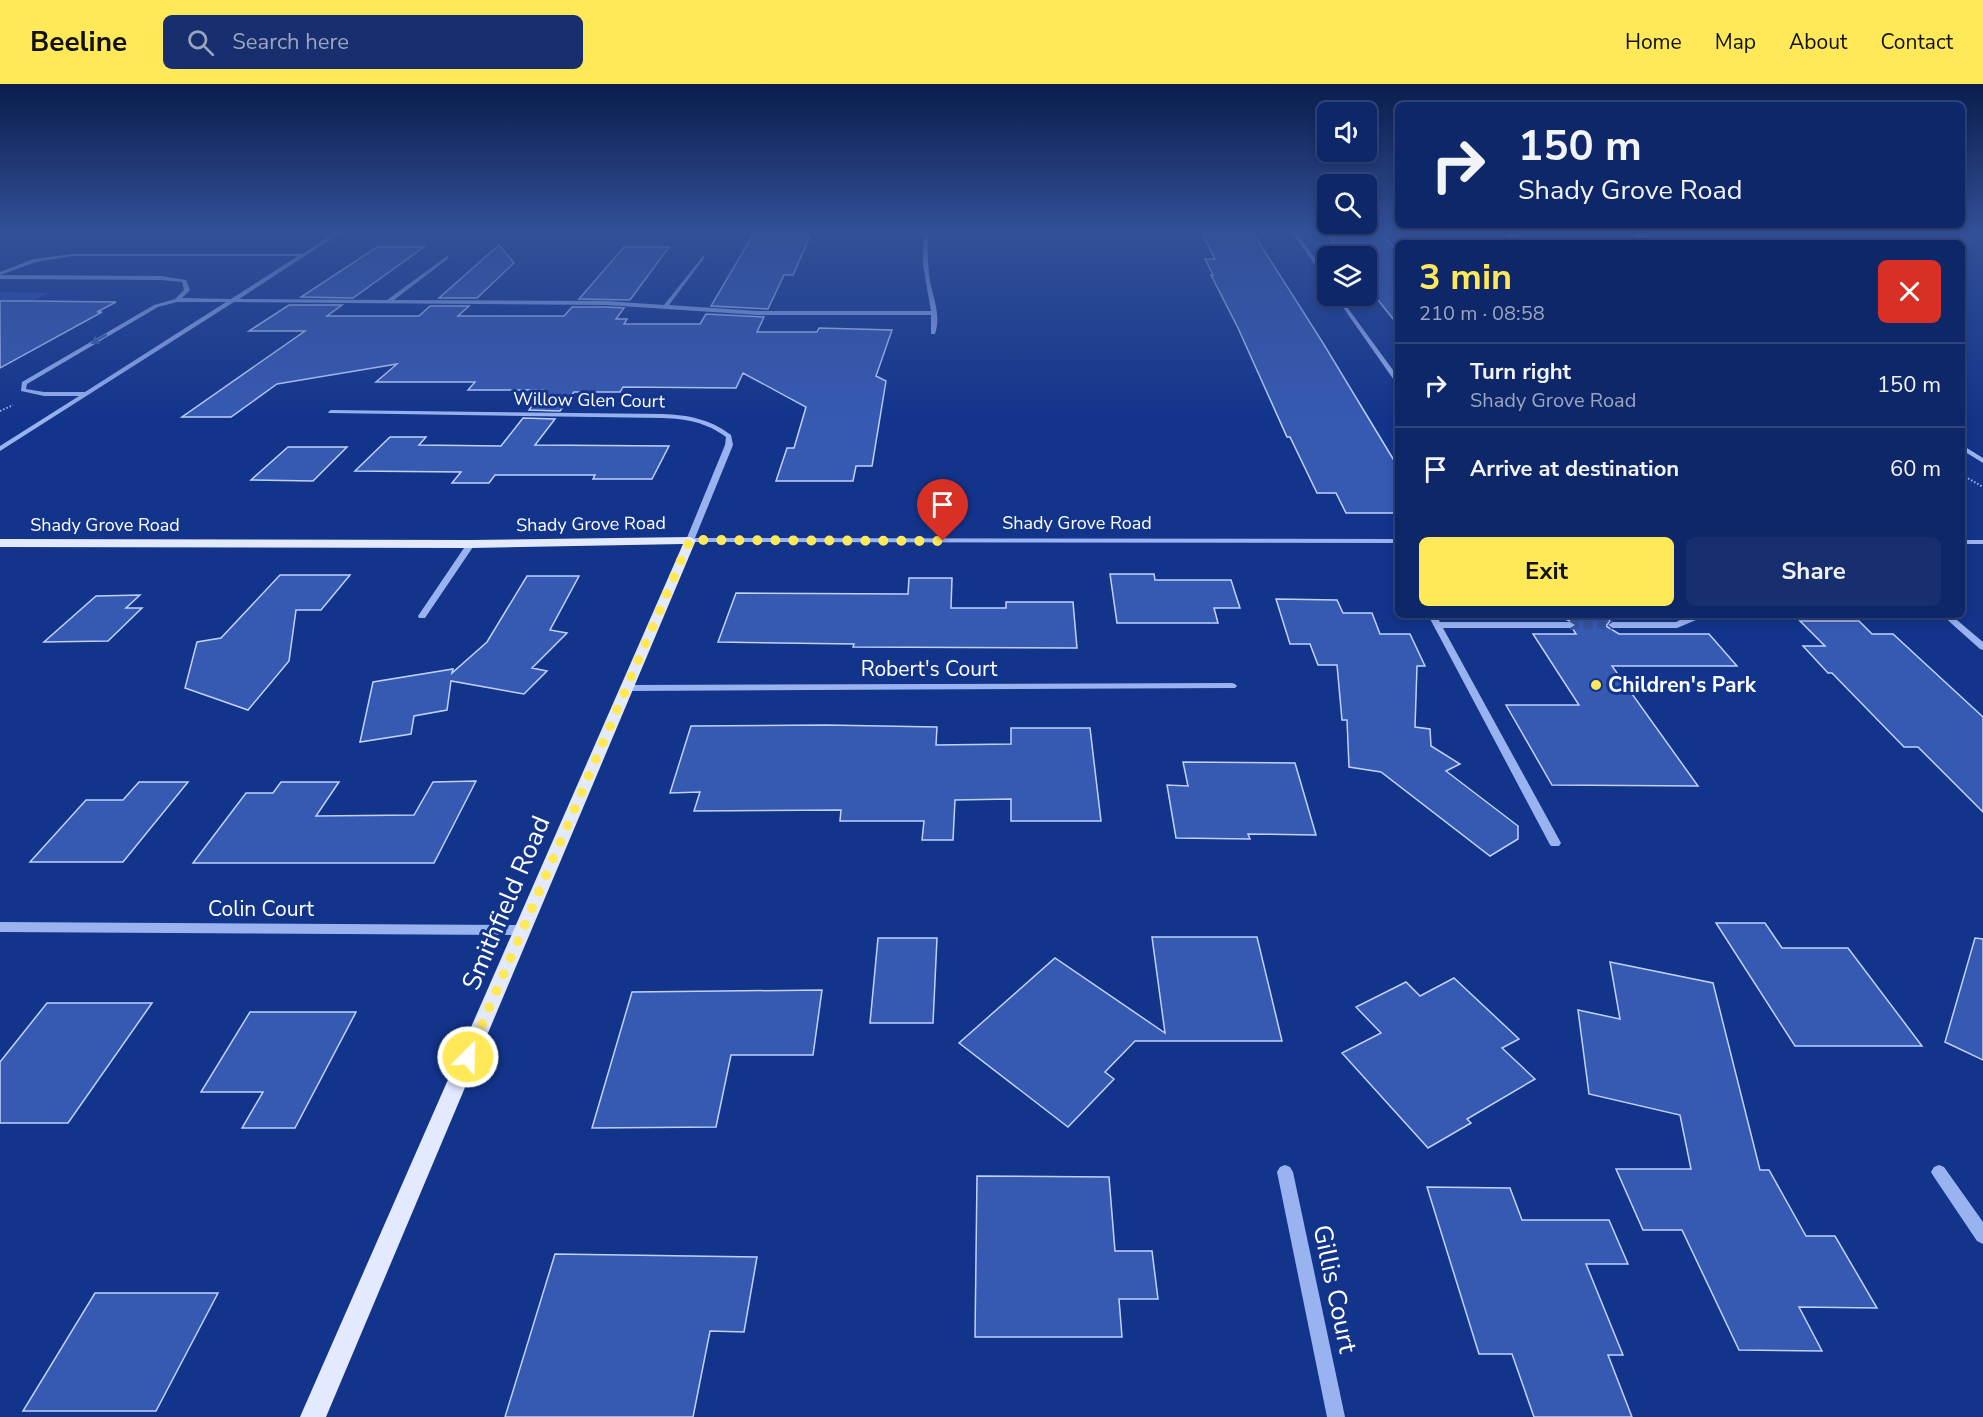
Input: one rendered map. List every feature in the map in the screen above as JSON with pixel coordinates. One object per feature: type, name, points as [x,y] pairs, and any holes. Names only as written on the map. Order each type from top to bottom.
[{"type":"main road","name":"Shady Grove Road","points":[[0,543],[471,544],[690,540]]},
{"type":"main road","name":"Smithfield Road","points":[[313,1417],[690,540]]},
{"type":"street","points":[[177,300],[182,295]]},
{"type":"street","points":[[0,449],[240,295]]},
{"type":"street","points":[[390,300],[396,295]]},
{"type":"street","points":[[666,306],[674,295]]},
{"type":"street","points":[[930,295],[935,324],[933,333]]},
{"type":"street","points":[[85,394],[44,394],[23,390],[24,383],[156,306],[177,300],[606,303],[758,313],[933,313]]},
{"type":"street","points":[[1344,306],[1395,378]]},
{"type":"street","name":"Willow Glen Court","points":[[332,412],[639,415],[675,416],[702,420],[718,427],[729,436],[729,445],[690,540]]},
{"type":"street","points":[[1965,449],[1983,461]]},
{"type":"street","name":"Shady Grove Road","points":[[690,540],[1395,541]]},
{"type":"street","points":[[1965,542],[1983,542]]},
{"type":"street","points":[[422,616],[471,544]]},
{"type":"street","points":[[1613,625],[1677,625],[1693,618]]},
{"type":"street","points":[[1949,618],[1983,647]]},
{"type":"street","points":[[1435,620],[1570,625]]},
{"type":"street","points":[[1435,620],[1555,843]]},
{"type":"street","name":"Robert's Court","points":[[626,688],[1232,686]]},
{"type":"street","name":"Colin Court","points":[[0,927],[522,930]]},
{"type":"street","name":"Gillis Court","points":[[1285,1172],[1336,1417]]},
{"type":"street","points":[[1939,1172],[1983,1236]]},
{"type":"path","points":[[1965,477],[1983,487]]},
{"type":"shaded area","points":[[0,295],[44,295],[32,301],[0,301]]},
{"type":"building","points":[[304,295],[357,295],[353,298],[301,297]]},
{"type":"building","points":[[442,295],[480,295],[477,298],[439,298]]},
{"type":"building","points":[[582,295],[634,295],[630,300],[579,299]]},
{"type":"building","points":[[717,295],[774,295],[768,309],[711,306]]},
{"type":"building","points":[[1221,295],[1293,295],[1395,462],[1395,513],[1346,513],[1336,493],[1317,493],[1290,437],[1287,437]]},
{"type":"building","points":[[1377,295],[1395,295],[1395,321],[1377,299]]},
{"type":"building","points":[[0,301],[116,302],[0,368]]},
{"type":"building","points":[[289,305],[342,305],[327,316],[419,316],[430,306],[469,306],[458,316],[564,316],[572,307],[606,307],[624,308],[616,319],[627,319],[624,324],[700,324],[706,314],[764,317],[757,332],[817,332],[819,328],[892,330],[876,376],[886,381],[872,466],[856,466],[853,481],[776,481],[787,448],[794,448],[806,407],[743,373],[736,388],[623,387],[620,392],[574,392],[560,411],[529,410],[544,390],[468,390],[475,382],[376,382],[397,364],[277,384],[231,417],[182,417],[305,331],[249,331]]},
{"type":"building","points":[[523,418],[555,419],[535,445],[669,446],[652,479],[593,479],[595,475],[495,475],[489,483],[452,483],[461,472],[355,471],[390,437],[426,437],[419,445],[501,446]]},
{"type":"building","points":[[288,447],[347,447],[313,481],[251,480]]},
{"type":"building","points":[[1110,574],[1154,574],[1155,580],[1231,580],[1240,608],[1214,608],[1218,623],[1117,623]]},
{"type":"building","points":[[280,575],[350,575],[321,610],[296,610],[289,661],[248,710],[185,688],[197,642],[221,638]]},
{"type":"building","points":[[527,576],[579,576],[550,630],[567,633],[532,668],[547,671],[524,694],[451,681],[447,710],[414,716],[411,734],[360,742],[373,682],[453,669],[452,673],[487,642]]},
{"type":"building","points":[[909,578],[952,578],[951,608],[1006,608],[1006,602],[1073,602],[1077,648],[853,647],[854,644],[718,642],[736,593],[908,594]]},
{"type":"building","points":[[140,595],[126,608],[142,608],[108,641],[44,642],[96,596]]},
{"type":"building","points":[[1276,599],[1337,600],[1343,613],[1372,613],[1380,634],[1410,634],[1425,666],[1417,666],[1415,727],[1430,729],[1431,746],[1460,764],[1446,771],[1518,826],[1518,839],[1490,856],[1381,772],[1349,767],[1347,720],[1342,720],[1337,665],[1318,665],[1310,644],[1290,644]]},
{"type":"building","name":"Children's Park","points":[[1566,618],[1608,618],[1610,621],[1606,626],[1619,634],[1709,634],[1737,666],[1612,666],[1698,786],[1552,785],[1506,705],[1579,705],[1533,634],[1576,634],[1573,629],[1577,624]]},
{"type":"building","points":[[1800,621],[1859,621],[1872,634],[1893,634],[1983,717],[1983,812],[1918,747],[1904,747],[1832,673],[1828,673],[1803,646],[1825,646]]},
{"type":"building","points":[[691,726],[937,727],[936,745],[1011,744],[1011,728],[1090,728],[1101,821],[1011,821],[1011,799],[955,800],[953,840],[922,840],[924,821],[840,821],[841,810],[694,811],[700,792],[670,793]]},
{"type":"building","points":[[1183,762],[1295,763],[1316,835],[1248,834],[1250,839],[1176,838],[1167,785],[1188,786]]},
{"type":"building","points":[[476,781],[434,863],[193,863],[246,793],[273,793],[281,782],[339,782],[316,816],[414,815],[433,782]]},
{"type":"building","points":[[139,782],[188,782],[123,862],[30,862],[86,800],[123,800]]},
{"type":"building","points":[[1716,923],[1765,923],[1782,948],[1848,948],[1922,1046],[1795,1046]]},
{"type":"building","points":[[1152,937],[1257,937],[1282,1041],[1135,1041],[1105,1072],[1114,1079],[1068,1127],[959,1043],[1055,958],[1165,1033]]},
{"type":"building","points":[[878,938],[937,938],[933,1023],[870,1023]]},
{"type":"building","points":[[1975,938],[1983,939],[1983,1060],[1945,1042]]},
{"type":"building","points":[[1610,962],[1713,983],[1760,1170],[1769,1170],[1806,1236],[1835,1236],[1877,1308],[1799,1307],[1822,1351],[1739,1350],[1682,1230],[1643,1230],[1616,1169],[1691,1169],[1680,1115],[1589,1094],[1578,1010],[1620,1019]]},
{"type":"building","points":[[1454,978],[1519,1039],[1502,1048],[1535,1079],[1467,1119],[1471,1123],[1428,1148],[1342,1053],[1381,1033],[1356,1007],[1406,982],[1420,996]]},
{"type":"building","points":[[822,990],[813,1055],[731,1055],[716,1127],[592,1128],[632,992]]},
{"type":"building","points":[[47,1003],[152,1003],[68,1123],[0,1123],[0,1062]]},
{"type":"building","points":[[250,1012],[356,1012],[295,1128],[242,1128],[263,1092],[201,1092]]},
{"type":"building","points":[[977,1176],[1109,1177],[1115,1251],[1152,1251],[1158,1299],[1119,1299],[1122,1337],[975,1337]]},
{"type":"building","points":[[1427,1187],[1510,1188],[1522,1220],[1609,1220],[1628,1264],[1586,1264],[1623,1355],[1608,1355],[1632,1417],[1534,1417],[1512,1354],[1479,1354]]},
{"type":"building","points":[[555,1254],[757,1257],[744,1332],[710,1331],[693,1417],[505,1417]]},
{"type":"building","points":[[95,1293],[218,1293],[156,1411],[23,1411]]},
{"type":"tunnel","points":[[1570,625],[1613,625]]},
{"type":"place","name":"Children's Park","points":[[1596,685]]},
{"type":"route","points":[[468,1057],[690,540],[943,541]]}]
